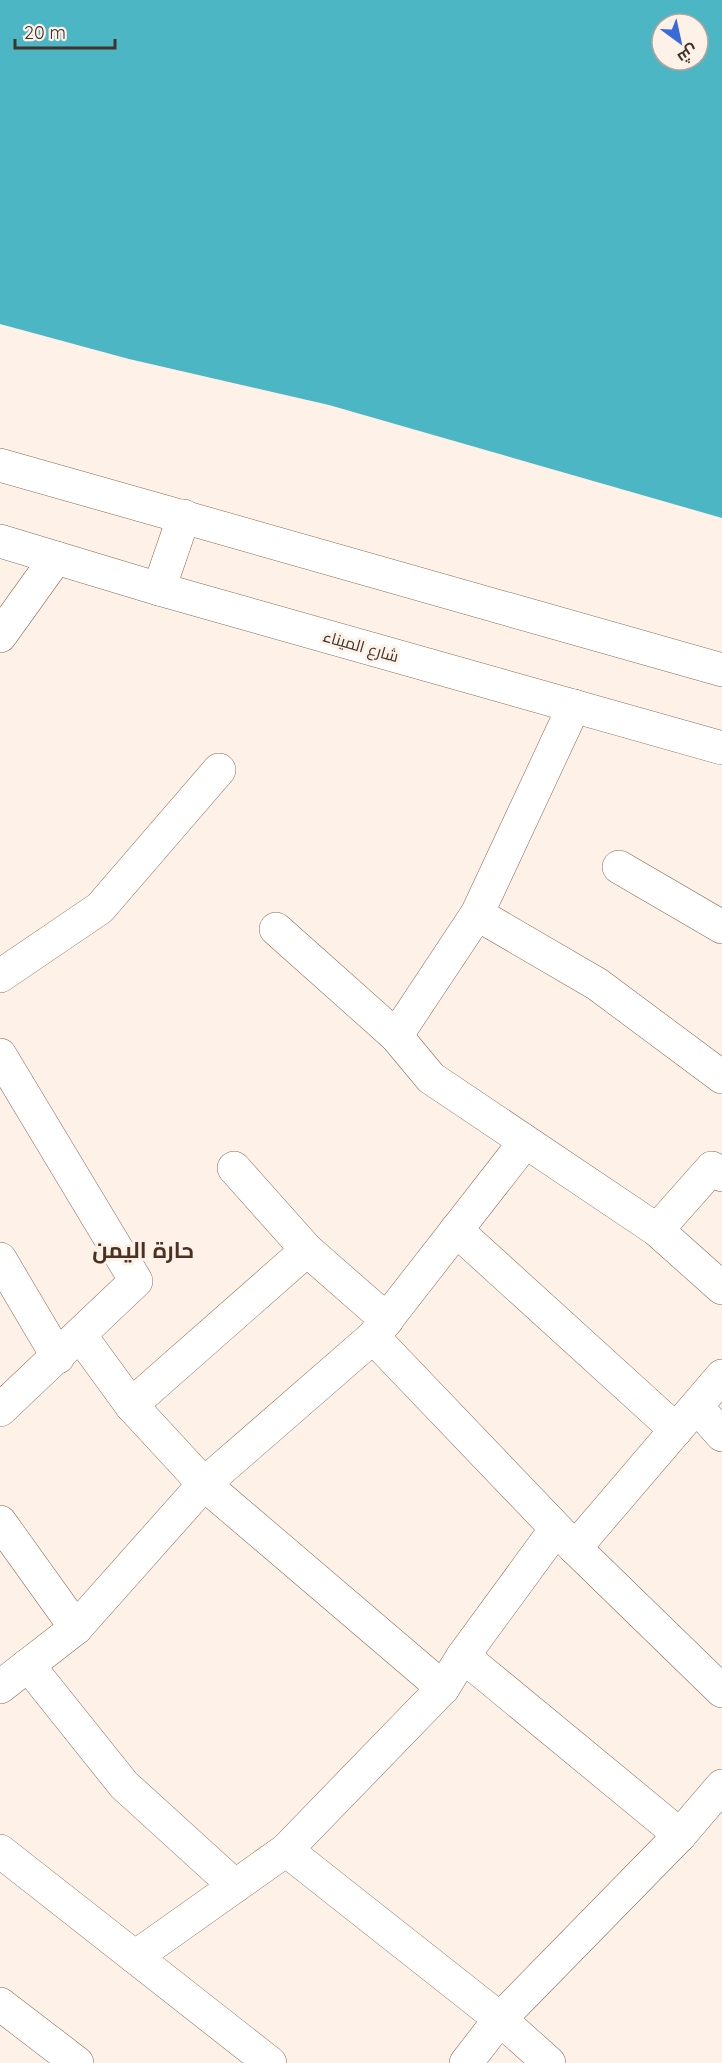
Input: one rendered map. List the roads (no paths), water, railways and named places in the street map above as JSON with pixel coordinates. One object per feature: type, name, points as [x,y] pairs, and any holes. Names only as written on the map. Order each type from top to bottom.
[{"type":"street","points":[[0,465],[722,670]]},
{"type":"street","points":[[159,589],[184,516]]},
{"type":"street","name":"شارع الميناء","points":[[0,541],[159,589],[722,748]]},
{"type":"street","points":[[0,636],[56,558]]},
{"type":"street","points":[[396,1036],[477,914],[574,706]]},
{"type":"street","points":[[0,976],[100,908],[219,770]]},
{"type":"street","points":[[619,867],[722,927]]},
{"type":"street","points":[[477,914],[597,984],[722,1077]]},
{"type":"street","points":[[276,929],[396,1036],[431,1078],[657,1230],[722,1288]]},
{"type":"street","points":[[0,1055],[136,1281],[0,1410]]},
{"type":"street","points":[[0,1687],[76,1628],[204,1484],[380,1329],[525,1142]]},
{"type":"street","points":[[234,1168],[566,1539],[722,1691]]},
{"type":"street","points":[[657,1230],[712,1168],[722,1175]]},
{"type":"street","points":[[456,1230],[686,1418],[722,1435]]},
{"type":"street","points":[[130,1405],[307,1250]]},
{"type":"street","points":[[0,1259],[69,1346],[130,1405],[204,1484],[443,1688]]},
{"type":"street","points":[[135,1957],[286,1850],[443,1688],[463,1656],[566,1539],[686,1418],[722,1376]]},
{"type":"street","points":[[0,1522],[76,1628]]},
{"type":"street","points":[[463,1656],[680,1835]]},
{"type":"street","points":[[28,1665],[124,1785],[235,1886]]},
{"type":"street","points":[[466,2063],[500,2019],[680,1835],[722,1786]]},
{"type":"street","points":[[286,1850],[500,2019],[549,2063]]},
{"type":"street","points":[[0,1851],[270,2063]]},
{"type":"street","points":[[0,2004],[63,2059]]},
{"type":"water","points":[[0,0],[722,0],[722,518],[329,405],[129,359],[0,324]]},
{"type":"district","name":"حارة اليمن","points":[[143,1250]]}]
